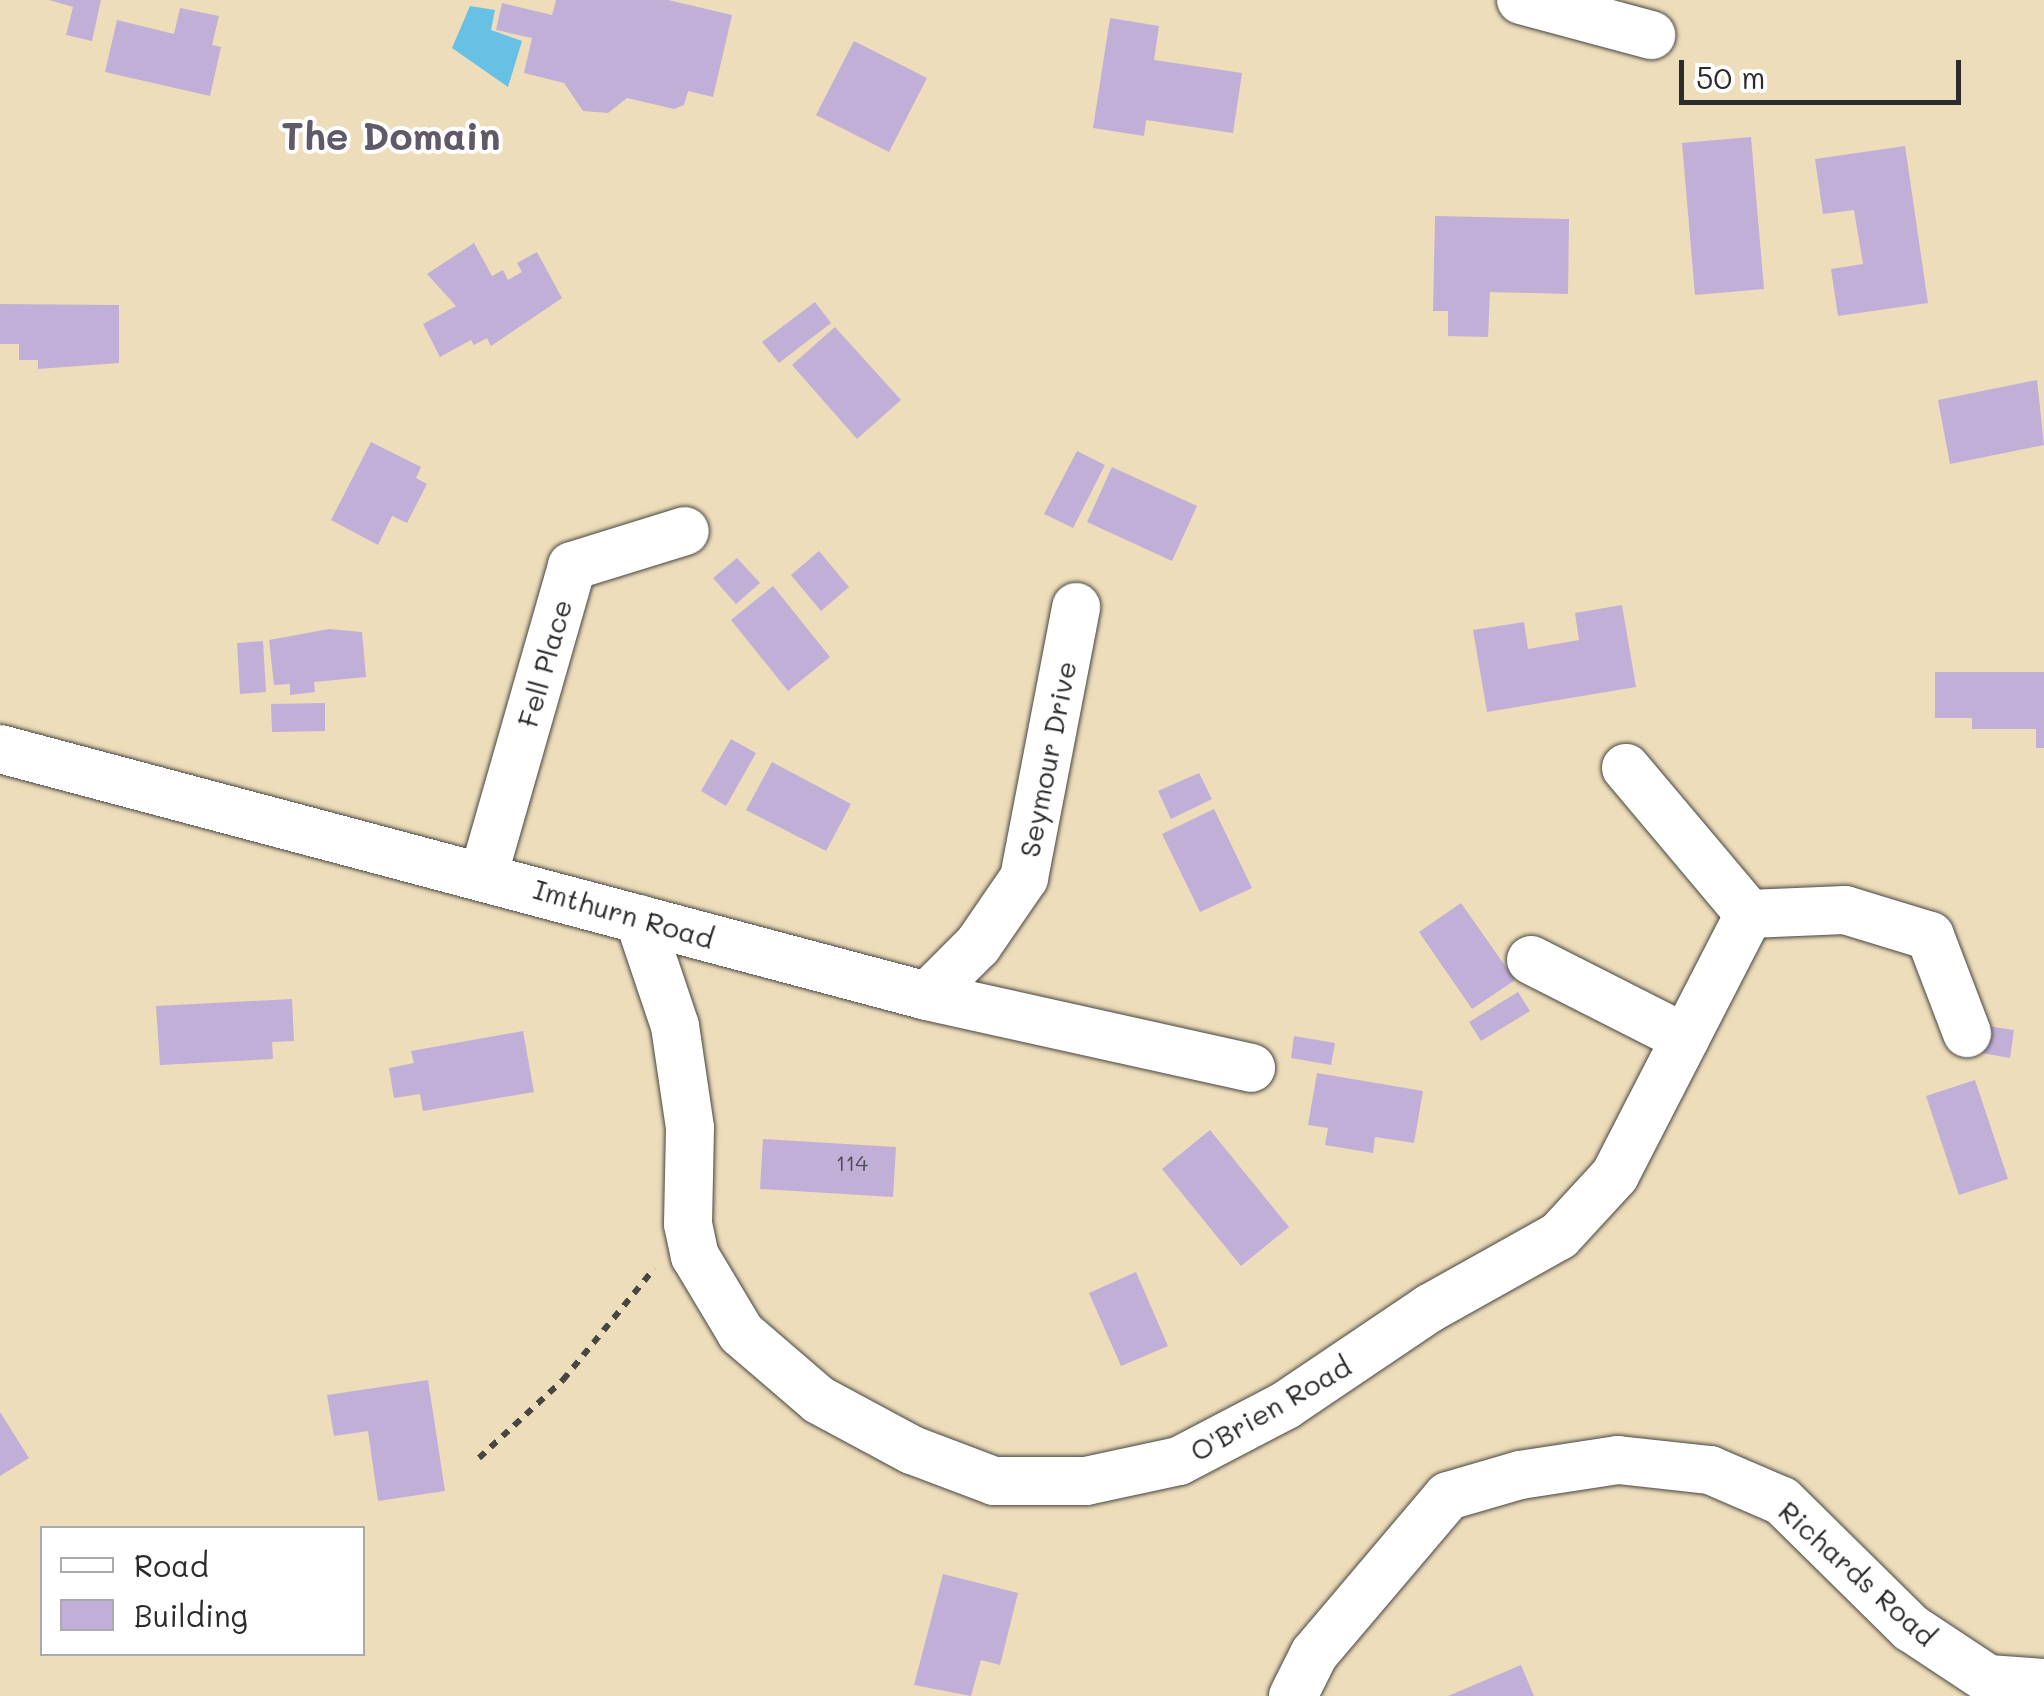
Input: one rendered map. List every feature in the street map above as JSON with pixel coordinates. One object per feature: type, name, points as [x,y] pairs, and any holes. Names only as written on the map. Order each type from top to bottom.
[{"type":"street","points":[[1521,0],[1651,35]]},
{"type":"street","name":"Fell Place","points":[[484,874],[572,566],[685,531]]},
{"type":"street","name":"Seymour Drive","points":[[926,996],[978,945],[1024,878],[1076,607]]},
{"type":"street","name":"Imthurn Road","points":[[0,749],[484,874],[926,996],[1250,1068]]},
{"type":"street","points":[[1626,768],[1749,914],[1845,910],[1930,936],[1967,1033]]},
{"type":"street","name":"O'Brien Road","points":[[639,919],[675,1026],[690,1128],[688,1224],[695,1256],[742,1333],[819,1400],[912,1450],[994,1481],[1086,1481],[1179,1461],[1286,1405],[1430,1308],[1559,1236],[1615,1175],[1749,914]]},
{"type":"street","points":[[1531,960],[1685,1038]]},
{"type":"street","name":"Richards Road","points":[[1292,1696],[1314,1654],[1448,1496],[1520,1475],[1618,1460],[1710,1470],[1782,1500],[1910,1628],[1988,1679],[2044,1682]]},
{"type":"path","points":[[478,1458],[563,1380],[688,1224]]},
{"type":"water","points":[[470,6],[495,10],[491,30],[522,41],[508,87],[452,48]]},
{"type":"building","points":[[49,0],[101,0],[92,41],[66,35],[73,7]]},
{"type":"building","points":[[556,0],[668,0],[732,15],[713,97],[688,91],[684,105],[674,109],[627,98],[608,113],[583,111],[564,83],[524,73],[532,38],[496,30],[502,3],[552,15]]},
{"type":"building","points":[[180,8],[219,16],[212,45],[221,47],[210,96],[105,72],[117,20],[174,34]]},
{"type":"building","points":[[1110,18],[1159,26],[1154,60],[1242,73],[1233,133],[1146,120],[1144,136],[1093,128]]},
{"type":"building","points":[[854,41],[927,78],[889,152],[816,115]]},
{"type":"building","points":[[1751,137],[1764,289],[1695,295],[1682,143]]},
{"type":"building","points":[[1905,146],[1928,303],[1838,316],[1831,269],[1863,264],[1854,210],[1823,214],[1815,159]]},
{"type":"building","points":[[1435,216],[1569,219],[1568,294],[1490,292],[1488,337],[1448,336],[1448,311],[1433,311]]},
{"type":"building","points":[[474,243],[492,276],[503,270],[508,280],[522,272],[517,263],[537,252],[562,298],[491,346],[487,338],[474,345],[471,340],[440,357],[423,324],[456,306],[427,274]]},
{"type":"building","points":[[815,302],[831,323],[779,363],[762,342]]},
{"type":"building","points":[[0,304],[119,305],[119,363],[38,369],[38,360],[19,360],[19,344],[0,344]]},
{"type":"building","points":[[835,327],[901,400],[857,439],[792,365]]},
{"type":"building","points":[[2037,380],[2044,445],[1950,464],[1938,400]]},
{"type":"building","points":[[371,442],[421,467],[416,478],[427,484],[407,523],[392,516],[378,545],[331,520]]},
{"type":"building","points":[[1077,451],[1105,465],[1073,528],[1044,514]]},
{"type":"building","points":[[1112,467],[1197,506],[1172,561],[1087,522]]},
{"type":"building","points":[[819,551],[849,587],[821,611],[791,575]]},
{"type":"building","points":[[737,558],[760,583],[736,604],[713,578]]},
{"type":"building","points":[[773,586],[830,657],[788,691],[731,620]]},
{"type":"building","points":[[1622,605],[1636,687],[1487,712],[1473,630],[1524,622],[1528,649],[1579,640],[1575,613]]},
{"type":"building","points":[[329,629],[362,632],[366,677],[314,682],[315,692],[290,695],[290,684],[274,685],[269,640]]},
{"type":"building","points":[[263,641],[266,692],[240,694],[237,643]]},
{"type":"building","points":[[1935,672],[2044,672],[2044,748],[2036,748],[2036,729],[1972,729],[1972,718],[1935,718]]},
{"type":"building","points":[[325,703],[325,731],[272,732],[271,704]]},
{"type":"building","points":[[731,739],[756,753],[726,806],[701,791]]},
{"type":"building","points":[[772,762],[851,804],[826,851],[746,810]]},
{"type":"building","points":[[1199,773],[1212,799],[1171,819],[1158,791]]},
{"type":"building","points":[[1214,809],[1252,888],[1200,912],[1162,834]]},
{"type":"building","points":[[1461,903],[1515,980],[1472,1009],[1419,932]]},
{"type":"building","points":[[1518,992],[1530,1011],[1481,1041],[1469,1022]]},
{"type":"building","points":[[292,999],[294,1041],[272,1042],[273,1059],[160,1065],[156,1006]]},
{"type":"building","points":[[1987,1026],[2014,1030],[2010,1058],[1982,1053]]},
{"type":"building","points":[[523,1031],[534,1092],[423,1111],[420,1094],[394,1098],[389,1068],[414,1063],[411,1051]]},
{"type":"building","points":[[1294,1036],[1335,1043],[1331,1065],[1291,1058]]},
{"type":"building","points":[[1317,1073],[1423,1091],[1414,1143],[1375,1137],[1373,1153],[1325,1145],[1328,1128],[1308,1125]]},
{"type":"building","points":[[1975,1080],[2008,1179],[1959,1195],[1926,1096]]},
{"type":"building","points":[[1210,1130],[1289,1227],[1241,1266],[1162,1169]]},
{"type":"building","points":[[763,1139],[896,1147],[893,1197],[760,1189]]},
{"type":"building","points":[[1136,1272],[1168,1346],[1121,1366],[1089,1293]]},
{"type":"building","points":[[428,1380],[445,1491],[378,1501],[368,1431],[334,1436],[327,1395]]},
{"type":"building","points":[[0,1412],[29,1458],[0,1476]]},
{"type":"building","points":[[943,1574],[1018,1593],[1000,1665],[981,1660],[971,1696],[914,1685]]},
{"type":"building","points":[[1521,1665],[1534,1696],[1448,1696]]},
{"type":"district","name":"The Domain","points":[[391,136]]}]
